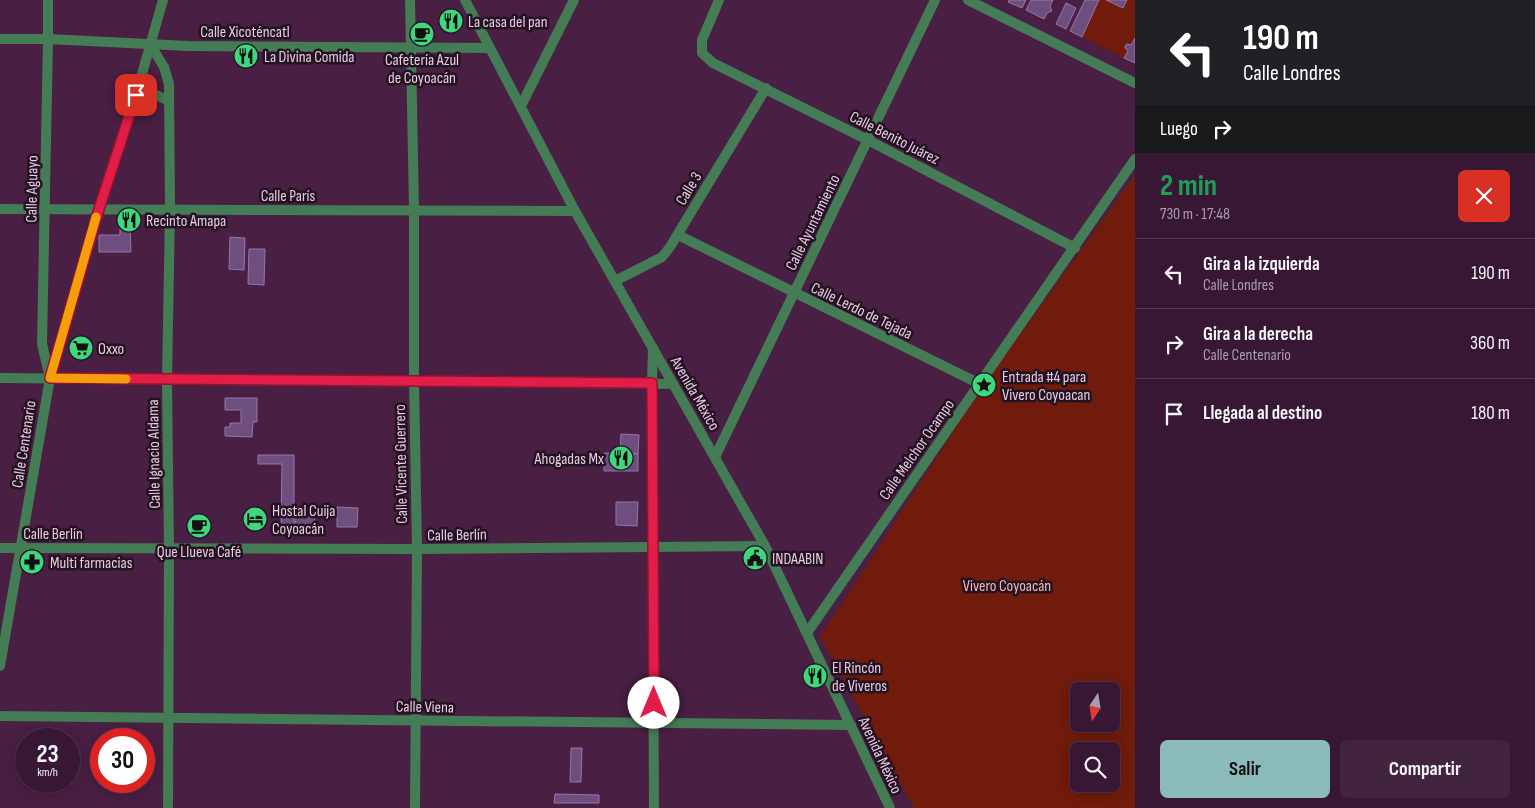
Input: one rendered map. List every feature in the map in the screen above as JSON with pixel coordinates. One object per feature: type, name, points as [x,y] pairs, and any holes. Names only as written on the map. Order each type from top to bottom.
[{"type":"street","name":"Calle Aguayo","points":[[48,0],[46,209],[42,344],[50,378]]},
{"type":"street","name":"Calle Centenario","points":[[0,666],[50,378],[163,0]]},
{"type":"street","name":"Calle Vicente Guerrero","points":[[410,0],[417,549],[415,808]]},
{"type":"street","name":"Avenida México","points":[[465,0],[575,211],[765,546],[890,808]]},
{"type":"street","points":[[521,106],[574,0]]},
{"type":"street","name":"Calle Benito Juárez","points":[[719,0],[702,40],[702,53],[713,63],[868,140],[1075,248]]},
{"type":"street","name":"Calle Ayuntamiento","points":[[715,456],[935,0]]},
{"type":"street","points":[[968,0],[1135,83]]},
{"type":"street","name":"Calle Xicoténcatl","points":[[0,39],[48,39],[188,46],[489,48]]},
{"type":"street","name":"Calle Ignacio Aldama","points":[[150,44],[164,67],[169,84],[170,210],[167,380],[168,808]]},
{"type":"street","name":"Calle 3","points":[[615,281],[662,257],[678,235],[766,88]]},
{"type":"street","points":[[136,95],[154,94],[169,101]]},
{"type":"street","name":"Calle Melchor Ocampo","points":[[807,633],[1135,159]]},
{"type":"street","name":"Calle París","points":[[0,209],[575,211]]},
{"type":"street","name":"Calle Lerdo de Tejada","points":[[678,235],[980,384]]},
{"type":"street","points":[[653,348],[654,808]]},
{"type":"street","points":[[0,378],[414,380],[674,384]]},
{"type":"street","name":"Calle Berlín","points":[[0,548],[417,549],[765,546]]},
{"type":"street","name":"Calle Viena","points":[[0,716],[850,725]]},
{"type":"green space","points":[[1099,0],[1106,0],[1123,8],[1127,0],[1135,0],[1135,39],[1131,45],[1125,46],[1128,51],[1124,58],[1082,37]]},
{"type":"green space","name":"Vivero Coyoacán","points":[[1135,175],[1135,808],[914,808],[820,637],[984,385]]},
{"type":"building","points":[[1009,0],[1026,0],[1022,8],[1008,2]]},
{"type":"building","points":[[1031,0],[1053,0],[1050,6],[1052,11],[1047,13],[1044,19],[1026,10]]},
{"type":"building","points":[[1085,0],[1099,0],[1082,37],[1070,31]]},
{"type":"building","points":[[1106,0],[1127,0],[1123,8]]},
{"type":"building","points":[[1066,3],[1076,8],[1066,29],[1056,24]]},
{"type":"building","points":[[1135,38],[1135,63],[1124,58],[1128,51],[1125,46],[1127,44],[1131,45]]},
{"type":"building","points":[[120,227],[130,227],[131,252],[99,252],[99,235],[120,235]]},
{"type":"building","points":[[230,237],[245,238],[244,270],[229,269]]},
{"type":"building","points":[[249,249],[265,249],[264,285],[248,284]]},
{"type":"building","points":[[225,398],[257,398],[257,422],[253,422],[252,437],[225,436],[225,427],[230,427],[230,423],[241,423],[241,410],[225,410]]},
{"type":"building","points":[[621,434],[639,435],[638,454],[620,453]]},
{"type":"building","name":"Ahogadas Mx","points":[[604,453],[638,454],[638,471],[604,471]]},
{"type":"building","points":[[258,455],[294,455],[294,526],[281,524],[282,464],[258,464]]},
{"type":"building","points":[[616,502],[638,502],[637,526],[616,525]]},
{"type":"building","points":[[295,507],[314,507],[315,528],[295,527]]},
{"type":"building","points":[[337,507],[358,508],[357,527],[337,527]]},
{"type":"building","points":[[571,748],[582,748],[581,782],[570,782]]},
{"type":"building","points":[[555,794],[599,795],[599,803],[554,803]]},
{"type":"slow traffic","points":[[96,217],[50,378],[126,379]]},
{"type":"place","name":"La casa del pan","points":[[451,21]]},
{"type":"place","name":"Cafetería Azul de Coyoacán","points":[[422,34]]},
{"type":"place","name":"La Divina Comida","points":[[246,56]]},
{"type":"place","name":"Recinto Amapa","points":[[129,220]]},
{"type":"place","name":"Oxxo","points":[[81,348]]},
{"type":"place","name":"Entrada #4 para Vivero Coyoacan","points":[[984,385]]},
{"type":"place","name":"Ahogadas Mx","points":[[621,458]]},
{"type":"place","name":"Hostal Cuija Coyoacán","points":[[255,519]]},
{"type":"place","name":"Que Llueva Café","points":[[199,526]]},
{"type":"place","name":"INDAABIN","points":[[755,558]]},
{"type":"place","name":"Multi farmacias","points":[[32,562]]},
{"type":"place","name":"El Rincón de Viveros","points":[[815,676]]},
{"type":"route","points":[[136,95],[99,209],[50,378],[652,383],[654,703]]}]
